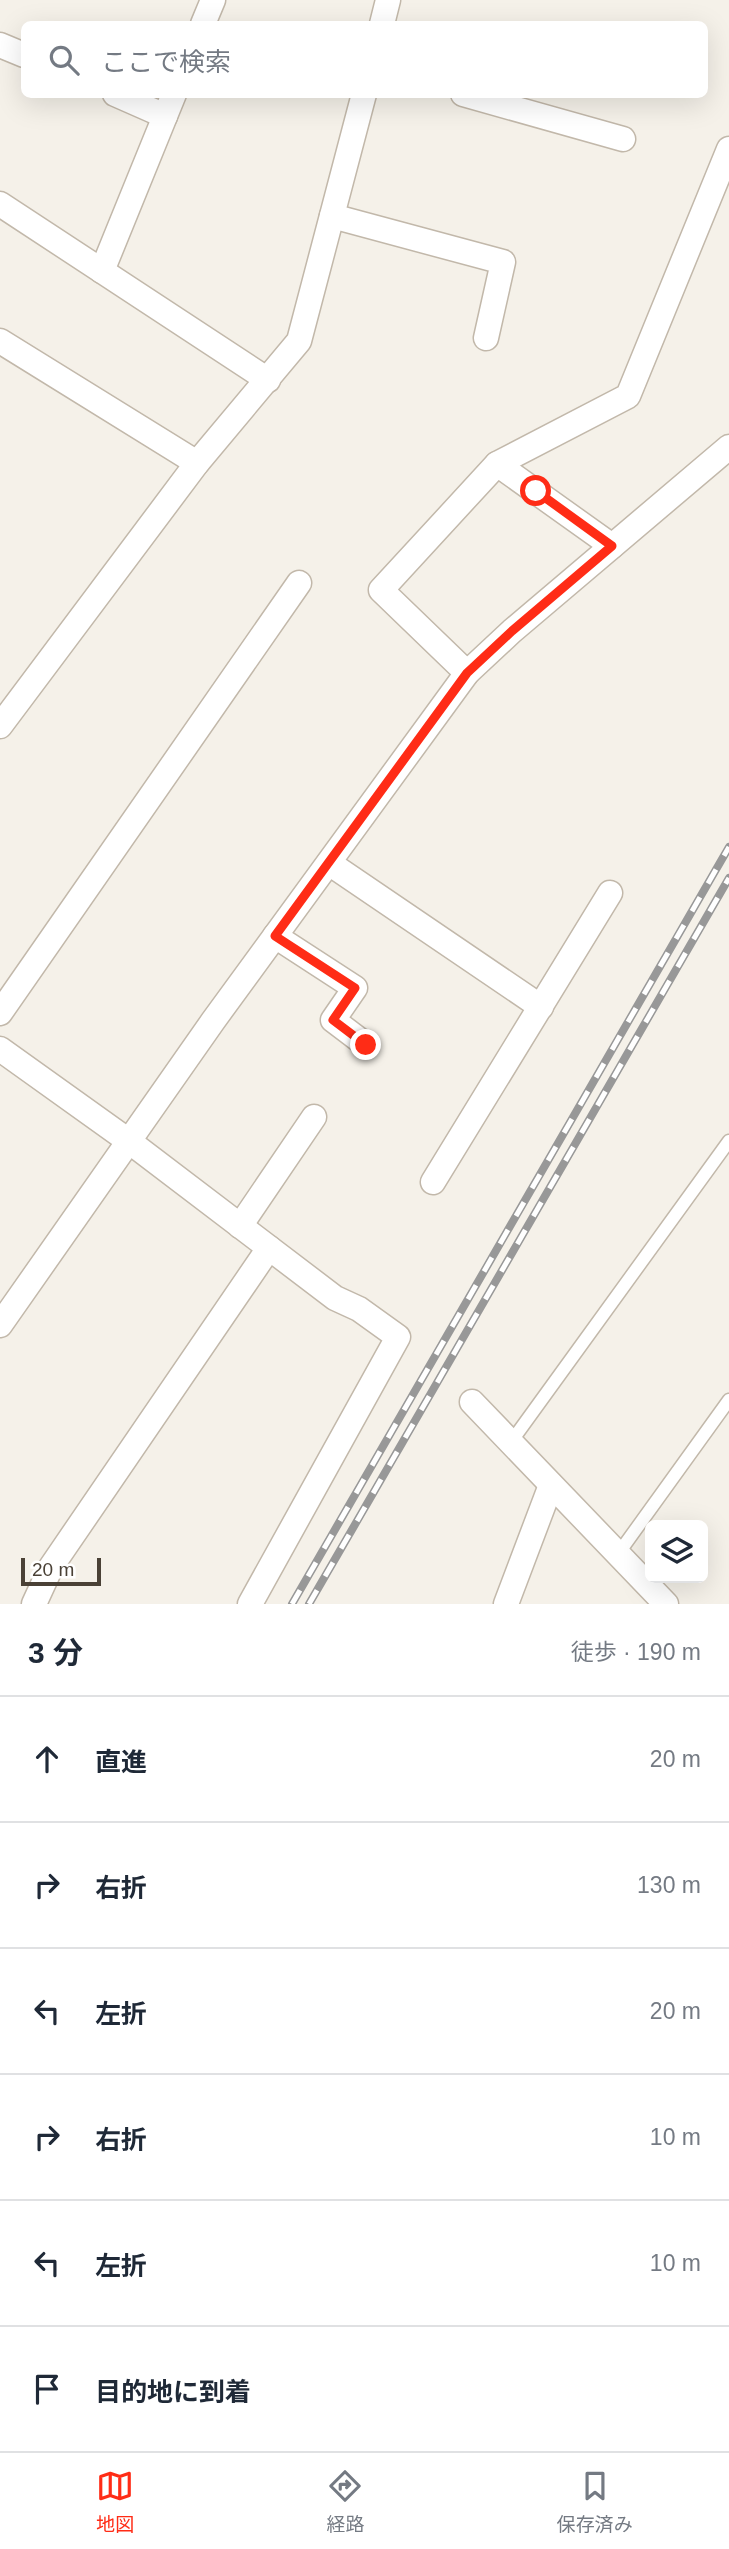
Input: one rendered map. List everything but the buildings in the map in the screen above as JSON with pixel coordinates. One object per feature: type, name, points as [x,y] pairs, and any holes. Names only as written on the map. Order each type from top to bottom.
[{"type":"street","points":[[204,21],[213,0]]},
{"type":"street","points":[[383,21],[388,0]]},
{"type":"street","points":[[0,45],[21,54]]},
{"type":"street","points":[[102,271],[170,105],[135,98]]},
{"type":"street","points":[[0,726],[197,463],[299,341],[363,98]]},
{"type":"street","points":[[477,98],[623,139]]},
{"type":"street","points":[[467,673],[381,590],[497,464],[628,396],[729,149]]},
{"type":"street","points":[[0,204],[268,380]]},
{"type":"street","points":[[332,216],[503,261],[486,338]]},
{"type":"street","points":[[0,341],[197,463]]},
{"type":"street","points":[[0,1325],[213,1021],[467,673],[512,631],[729,447]]},
{"type":"street","points":[[497,464],[612,546]]},
{"type":"street","points":[[0,1013],[299,583]]},
{"type":"street","points":[[329,863],[541,1007]]},
{"type":"street","points":[[433,1182],[610,893]]},
{"type":"street","points":[[275,936],[355,988],[333,1020],[366,1045]]},
{"type":"street","points":[[0,1049],[130,1142],[335,1298],[359,1309],[398,1337],[250,1604]]},
{"type":"street","points":[[240,1226],[314,1118]]},
{"type":"street","points":[[34,1604],[51,1567],[269,1248]]},
{"type":"street","points":[[472,1402],[666,1604]]},
{"type":"street","points":[[506,1604],[551,1485]]},
{"type":"lane","points":[[511,1442],[729,1141]]},
{"type":"lane","points":[[618,1555],[729,1400]]},
{"type":"railway","points":[[292,1604],[729,847]]},
{"type":"railway","points":[[309,1604],[729,878]]},
{"type":"route","points":[[366,1045],[333,1020],[355,988],[275,936],[467,673],[612,546],[536,491]]}]
